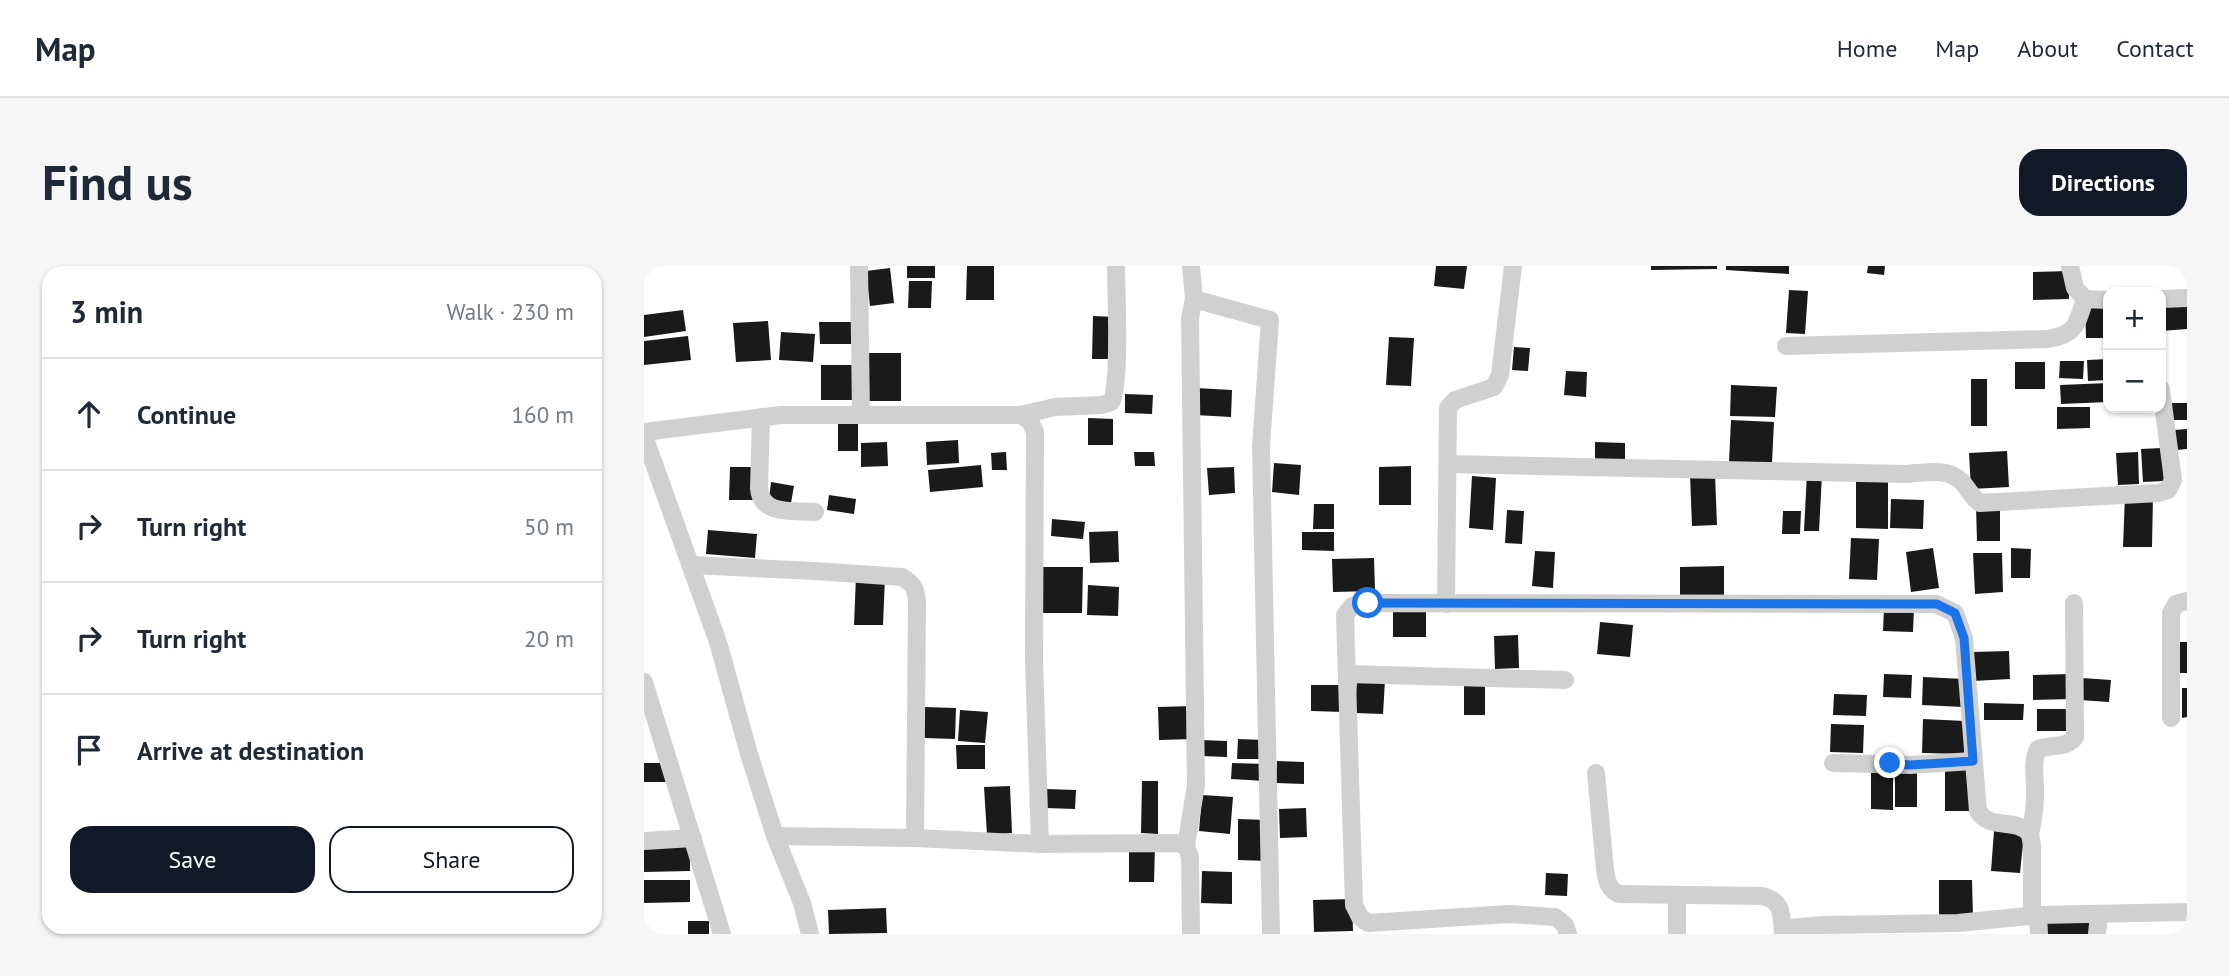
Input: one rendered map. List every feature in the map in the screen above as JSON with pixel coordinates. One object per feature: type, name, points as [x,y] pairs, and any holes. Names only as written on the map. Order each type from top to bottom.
[{"type":"street","points":[[859,266],[861,415]]},
{"type":"street","points":[[810,934],[802,903],[775,835],[749,754],[718,642],[644,434],[781,415],[1021,415],[1055,407],[1102,405],[1111,402],[1115,396],[1116,369],[1116,266]]},
{"type":"street","points":[[1191,266],[1194,299],[1190,318],[1196,785],[1186,846],[1190,857],[1191,934]]},
{"type":"street","points":[[1446,604],[1448,408],[1455,400],[1494,387],[1500,375],[1513,266]]},
{"type":"street","points":[[2070,266],[2075,288],[2085,299],[2103,300]]},
{"type":"street","points":[[2166,299],[2187,298]]},
{"type":"street","points":[[1194,299],[1270,320],[1261,446],[1271,934]]},
{"type":"street","points":[[1786,346],[2062,337],[2070,334],[2076,326],[2085,299]]},
{"type":"street","points":[[1448,464],[1906,474],[1942,472],[1954,474],[1980,503],[2160,493],[2172,485],[2179,460],[2166,409]]},
{"type":"street","points":[[1021,415],[1030,421],[1035,432],[1034,660],[1040,844]]},
{"type":"street","points":[[761,417],[759,488],[763,504],[772,509],[815,512]]},
{"type":"street","points":[[691,565],[865,574],[902,577],[911,582],[916,589],[917,603],[915,838]]},
{"type":"street","points":[[2171,718],[2171,613],[2176,604],[2187,600]]},
{"type":"street","points":[[1568,934],[1565,925],[1555,917],[1509,914],[1368,923],[1360,917],[1354,905],[1345,615],[1352,607],[1368,603],[1937,604],[1955,613],[1964,638],[1978,811],[1983,818],[1995,824],[2019,825],[2030,834]]},
{"type":"street","points":[[2039,934],[2035,915],[2030,834],[2036,791],[2034,756],[2038,749],[2066,744],[2072,742],[2075,737],[2074,603]]},
{"type":"street","points":[[1347,674],[1565,680]]},
{"type":"street","points":[[644,682],[722,934]]},
{"type":"street","points":[[1833,763],[1910,765],[1973,761]]},
{"type":"street","points":[[1596,773],[1608,885],[1619,894],[1773,898],[1778,904],[1785,934]]},
{"type":"street","points":[[775,835],[1040,844],[1177,843],[1186,846]]},
{"type":"street","points":[[644,841],[693,838]]},
{"type":"street","points":[[1677,895],[1677,934]]},
{"type":"street","points":[[1785,934],[1791,928],[1813,925],[1958,923],[2035,915],[2187,912]]},
{"type":"street","points":[[2097,934],[2099,914]]},
{"type":"building","points":[[907,266],[935,266],[935,278],[907,278]]},
{"type":"building","points":[[967,266],[994,266],[994,300],[966,300]]},
{"type":"building","points":[[1436,266],[1467,266],[1464,289],[1434,286]]},
{"type":"building","points":[[1651,266],[1717,266],[1717,269],[1651,270]]},
{"type":"building","points":[[1726,266],[1789,266],[1789,274],[1726,270]]},
{"type":"building","points":[[1868,266],[1885,266],[1884,275],[1867,273]]},
{"type":"building","points":[[890,268],[894,303],[870,306],[866,271]]},
{"type":"building","points":[[2069,271],[2069,299],[2033,300],[2033,272]]},
{"type":"building","points":[[909,281],[932,281],[931,308],[908,308]]},
{"type":"building","points":[[1789,290],[1808,291],[1805,334],[1786,333]]},
{"type":"building","points":[[2187,301],[2187,329],[2166,331],[2166,303]]},
{"type":"building","points":[[2103,304],[2103,338],[2086,338],[2085,305]]},
{"type":"building","points":[[683,310],[686,331],[644,337],[644,315]]},
{"type":"building","points":[[1093,316],[1116,317],[1115,359],[1092,359]]},
{"type":"building","points":[[768,321],[771,360],[736,362],[733,323]]},
{"type":"building","points":[[819,322],[854,322],[855,344],[820,344]]},
{"type":"building","points":[[781,332],[815,334],[813,362],[779,360]]},
{"type":"building","points":[[688,336],[691,360],[644,365],[644,341]]},
{"type":"building","points":[[1389,337],[1414,338],[1411,386],[1386,385]]},
{"type":"building","points":[[1514,347],[1530,348],[1528,371],[1512,370]]},
{"type":"building","points":[[863,353],[901,353],[901,401],[863,401]]},
{"type":"building","points":[[2103,359],[2103,380],[2088,381],[2087,360]]},
{"type":"building","points":[[2060,361],[2084,361],[2083,379],[2059,378]]},
{"type":"building","points":[[2015,362],[2045,362],[2045,389],[2015,389]]},
{"type":"building","points":[[821,365],[856,365],[855,400],[821,400]]},
{"type":"building","points":[[1566,371],[1587,372],[1586,397],[1564,395]]},
{"type":"building","points":[[1971,379],[1987,379],[1987,426],[1971,426]]},
{"type":"building","points":[[2103,383],[2103,402],[2061,404],[2060,385]]},
{"type":"building","points":[[1731,385],[1777,387],[1775,417],[1730,416]]},
{"type":"building","points":[[1196,388],[1232,390],[1231,417],[1195,415]]},
{"type":"building","points":[[1125,394],[1153,395],[1152,414],[1125,413]]},
{"type":"building","points":[[2170,403],[2187,403],[2187,420],[2170,420]]},
{"type":"building","points":[[2057,407],[2090,407],[2090,428],[2057,429]]},
{"type":"building","points":[[1088,418],[1113,419],[1113,445],[1088,445]]},
{"type":"building","points":[[1731,420],[1774,422],[1772,463],[1729,462]]},
{"type":"building","points":[[838,424],[858,424],[858,451],[838,451]]},
{"type":"building","points":[[2187,429],[2187,449],[2177,450],[2174,430]]},
{"type":"building","points":[[958,440],[959,463],[927,465],[926,442]]},
{"type":"building","points":[[887,442],[888,466],[861,467],[861,443]]},
{"type":"building","points":[[1595,442],[1625,443],[1625,460],[1595,459]]},
{"type":"building","points":[[2162,448],[2164,481],[2143,482],[2141,449]]},
{"type":"building","points":[[2007,451],[2009,487],[1971,489],[1969,453]]},
{"type":"building","points":[[1006,452],[1007,470],[992,470],[991,453]]},
{"type":"building","points":[[1134,452],[1154,452],[1155,466],[1135,466]]},
{"type":"building","points":[[2138,452],[2139,484],[2118,485],[2116,453]]},
{"type":"building","points":[[1274,463],[1301,465],[1299,495],[1272,492]]},
{"type":"building","points":[[981,465],[983,487],[930,492],[928,470]]},
{"type":"building","points":[[1411,466],[1411,505],[1379,505],[1379,467]]},
{"type":"building","points":[[730,467],[755,467],[753,500],[729,500]]},
{"type":"building","points":[[1234,467],[1235,493],[1209,495],[1207,468]]},
{"type":"building","points":[[1715,474],[1717,525],[1692,526],[1690,475]]},
{"type":"building","points":[[1807,474],[1822,475],[1819,531],[1804,531]]},
{"type":"building","points":[[1472,476],[1496,478],[1493,530],[1469,528]]},
{"type":"building","points":[[1856,481],[1888,481],[1888,529],[1856,528]]},
{"type":"building","points":[[771,482],[794,486],[791,503],[769,500]]},
{"type":"building","points":[[829,495],[856,499],[854,514],[827,510]]},
{"type":"building","points":[[2125,495],[2153,495],[2152,547],[2123,547]]},
{"type":"building","points":[[1891,499],[1924,500],[1923,529],[1890,528]]},
{"type":"building","points":[[1314,504],[1334,504],[1334,529],[1313,529]]},
{"type":"building","points":[[1976,506],[2000,506],[2000,541],[1977,541]]},
{"type":"building","points":[[1507,510],[1524,511],[1522,544],[1505,543]]},
{"type":"building","points":[[1783,511],[1801,511],[1800,534],[1782,534]]},
{"type":"building","points":[[1052,519],[1085,522],[1083,539],[1051,536]]},
{"type":"building","points":[[708,530],[757,534],[755,558],[706,554]]},
{"type":"building","points":[[1118,531],[1119,562],[1090,563],[1089,532]]},
{"type":"building","points":[[1302,532],[1334,532],[1334,551],[1302,550]]},
{"type":"building","points":[[1851,538],[1879,539],[1877,580],[1849,579]]},
{"type":"building","points":[[1933,548],[1939,588],[1911,592],[1906,552]]},
{"type":"building","points":[[2011,548],[2031,549],[2030,578],[2011,578]]},
{"type":"building","points":[[1535,551],[1555,552],[1553,588],[1532,586]]},
{"type":"building","points":[[1973,553],[2002,553],[2003,592],[1975,594]]},
{"type":"building","points":[[1374,558],[1375,591],[1333,592],[1332,559]]},
{"type":"building","points":[[1724,566],[1724,603],[1680,604],[1680,567]]},
{"type":"building","points":[[1043,567],[1083,567],[1082,613],[1042,613]]},
{"type":"building","points":[[856,576],[885,577],[883,625],[854,625]]},
{"type":"building","points":[[1088,585],[1119,587],[1118,616],[1087,615]]},
{"type":"building","points":[[1393,606],[1426,606],[1426,637],[1393,637]]},
{"type":"building","points":[[1884,607],[1914,608],[1913,632],[1883,631]]},
{"type":"building","points":[[1600,622],[1633,625],[1630,657],[1597,654]]},
{"type":"building","points":[[1518,635],[1519,668],[1495,669],[1494,636]]},
{"type":"building","points":[[2180,642],[2187,642],[2187,673],[2180,673]]},
{"type":"building","points":[[2009,651],[2010,679],[1973,681],[1972,652]]},
{"type":"building","points":[[1884,674],[1912,675],[1911,698],[1883,697]]},
{"type":"building","points":[[2070,674],[2071,699],[2033,700],[2033,675]]},
{"type":"building","points":[[1923,677],[1964,679],[1963,707],[1922,705]]},
{"type":"building","points":[[2082,678],[2111,680],[2109,702],[2080,700]]},
{"type":"building","points":[[1357,680],[1385,681],[1383,714],[1355,713]]},
{"type":"building","points":[[1464,682],[1485,682],[1485,715],[1464,715]]},
{"type":"building","points":[[1311,685],[1344,685],[1344,712],[1311,711]]},
{"type":"building","points":[[2182,688],[2187,688],[2187,717],[2182,718]]},
{"type":"building","points":[[1834,694],[1867,695],[1866,716],[1833,715]]},
{"type":"building","points":[[1984,703],[2024,704],[2023,720],[1984,720]]},
{"type":"building","points":[[1193,706],[1193,739],[1159,740],[1158,707]]},
{"type":"building","points":[[924,707],[956,708],[955,739],[924,738]]},
{"type":"building","points":[[2037,709],[2075,709],[2076,731],[2037,731]]},
{"type":"building","points":[[960,710],[988,712],[985,743],[958,741]]},
{"type":"building","points":[[1923,719],[1965,721],[1964,754],[1922,753]]},
{"type":"building","points":[[1831,724],[1864,725],[1863,753],[1830,752]]},
{"type":"building","points":[[1238,739],[1265,740],[1265,759],[1237,759]]},
{"type":"building","points":[[1201,740],[1227,741],[1227,757],[1200,756]]},
{"type":"building","points":[[956,745],[985,745],[985,769],[957,769]]},
{"type":"building","points":[[1277,761],[1304,762],[1304,784],[1276,783]]},
{"type":"building","points":[[644,763],[665,763],[666,782],[644,782]]},
{"type":"building","points":[[1232,763],[1266,764],[1265,781],[1231,779]]},
{"type":"building","points":[[1871,766],[1893,766],[1893,810],[1871,809]]},
{"type":"building","points":[[1895,768],[1917,768],[1917,807],[1895,807]]},
{"type":"building","points":[[1945,770],[1969,770],[1969,811],[1945,811]]},
{"type":"building","points":[[1142,781],[1158,781],[1158,834],[1141,833]]},
{"type":"building","points":[[1010,786],[1012,833],[987,835],[984,787]]},
{"type":"building","points":[[1046,789],[1076,790],[1075,809],[1045,808]]},
{"type":"building","points":[[1202,795],[1233,797],[1230,834],[1199,831]]},
{"type":"building","points":[[1306,808],[1307,837],[1280,838],[1279,809]]},
{"type":"building","points":[[1238,819],[1268,820],[1267,861],[1238,860]]},
{"type":"building","points":[[1994,831],[2024,834],[2020,873],[1991,871]]},
{"type":"building","points":[[690,844],[690,871],[644,872],[644,845]]},
{"type":"building","points":[[1129,845],[1155,845],[1154,882],[1129,882]]},
{"type":"building","points":[[1202,871],[1232,872],[1232,904],[1201,903]]},
{"type":"building","points":[[1546,873],[1568,874],[1567,896],[1545,895]]},
{"type":"building","points":[[644,880],[690,880],[690,902],[644,903]]},
{"type":"building","points":[[1939,880],[1972,880],[1973,917],[1939,917]]},
{"type":"building","points":[[1352,899],[1353,931],[1314,932],[1313,900]]},
{"type":"building","points":[[886,908],[887,933],[829,934],[828,910]]},
{"type":"building","points":[[2091,918],[2091,934],[2046,934],[2046,919]]},
{"type":"building","points":[[688,921],[709,921],[709,934],[688,934]]},
{"type":"route","points":[[1368,603],[1937,604],[1955,613],[1964,638],[1973,761],[1910,765],[1890,763]]}]
